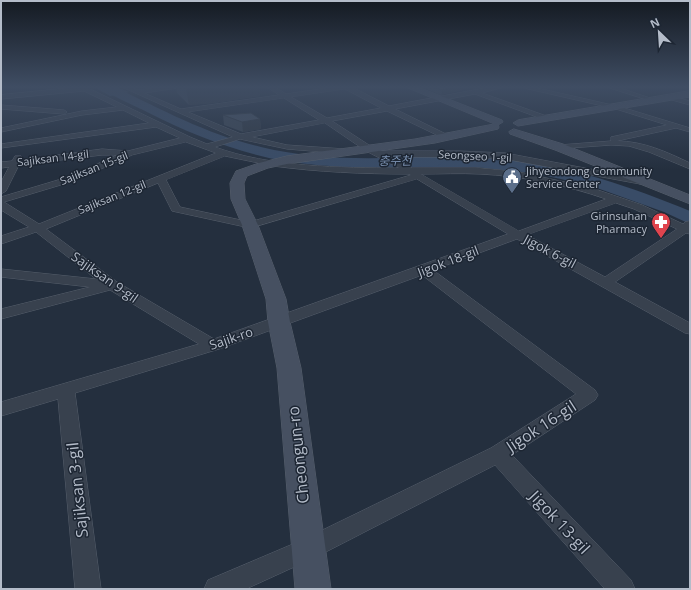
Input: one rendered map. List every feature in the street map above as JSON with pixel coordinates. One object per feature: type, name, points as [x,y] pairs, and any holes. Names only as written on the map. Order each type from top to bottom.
[{"type":"street","points":[[1,130],[75,115]]},
{"type":"street","points":[[139,115],[205,147],[224,153],[272,163],[316,168],[415,174],[479,171],[519,175],[592,190],[688,227]]},
{"type":"street","points":[[142,116],[151,115]]},
{"type":"street","points":[[186,115],[240,137],[286,147],[345,152]]},
{"type":"street","points":[[315,115],[369,149],[381,154]]},
{"type":"street","points":[[205,147],[240,137],[364,115]]},
{"type":"street","points":[[401,115],[445,137]]},
{"type":"street","points":[[473,115],[496,125],[520,128],[585,115]]},
{"type":"street","points":[[538,115],[548,118]]},
{"type":"street","points":[[520,128],[548,118],[572,115]]},
{"type":"street","points":[[638,115],[690,130]]},
{"type":"street","points":[[1,146],[159,124]]},
{"type":"street","points":[[279,322],[276,299],[250,225],[238,199],[237,183],[241,174],[255,167],[272,163],[445,137],[496,125]]},
{"type":"street","points":[[613,144],[614,138],[676,126]]},
{"type":"street","points":[[520,128],[542,141],[690,200]]},
{"type":"street","name":"Sajiksan 15-gil","points":[[1,200],[71,179],[129,153],[187,139]]},
{"type":"street","points":[[1,190],[25,143]]},
{"type":"street","points":[[558,147],[629,144],[648,148],[690,166]]},
{"type":"street","name":"Sajiksan 14-gil","points":[[1,165],[102,152],[129,153]]},
{"type":"street","name":"Sajiksan 12-gil","points":[[1,240],[38,228],[224,153]]},
{"type":"street","name":"Seongseo 1-gil","points":[[381,154],[459,154],[505,156],[640,181]]},
{"type":"street","name":"Jigok 6-gil","points":[[381,154],[518,234],[690,329]]},
{"type":"street","points":[[160,178],[176,209],[250,225],[415,174]]},
{"type":"street","name":"Jigok 18-gil","points":[[279,322],[616,199]]},
{"type":"street","name":"Sajiksan 9-gil","points":[[1,205],[38,228],[112,285],[213,345]]},
{"type":"street","points":[[606,282],[688,227]]},
{"type":"street","name":"Jigok 16-gil","points":[[217,589],[308,549],[498,454],[589,394],[424,270]]},
{"type":"street","points":[[1,272],[112,285]]},
{"type":"street","points":[[1,314],[112,285]]},
{"type":"street","name":"Sajik-ro","points":[[1,409],[213,345],[279,322]]},
{"type":"street","name":"Cheongun-ro","points":[[279,322],[289,368],[313,589]]},
{"type":"street","name":"Sajiksan 3-gil","points":[[66,390],[88,589]]},
{"type":"street","name":"Jigok 13-gil","points":[[498,454],[622,589]]},
{"type":"water","points":[[394,157],[485,158],[512,160],[564,169],[615,183],[690,211],[690,224],[664,212],[597,188],[561,179],[532,173],[475,167],[413,167]]},
{"type":"building","points":[[223,115],[253,115],[260,119],[242,122]]},
{"type":"waterway","name":"충주천","points":[[162,115],[201,132],[234,144],[283,156],[308,160],[360,163],[436,161]]},
{"type":"place","name":"Jihyeondong Community Service Center","points":[[512,194]]},
{"type":"place","name":"Girinsuhan Pharmacy","points":[[661,239]]}]
